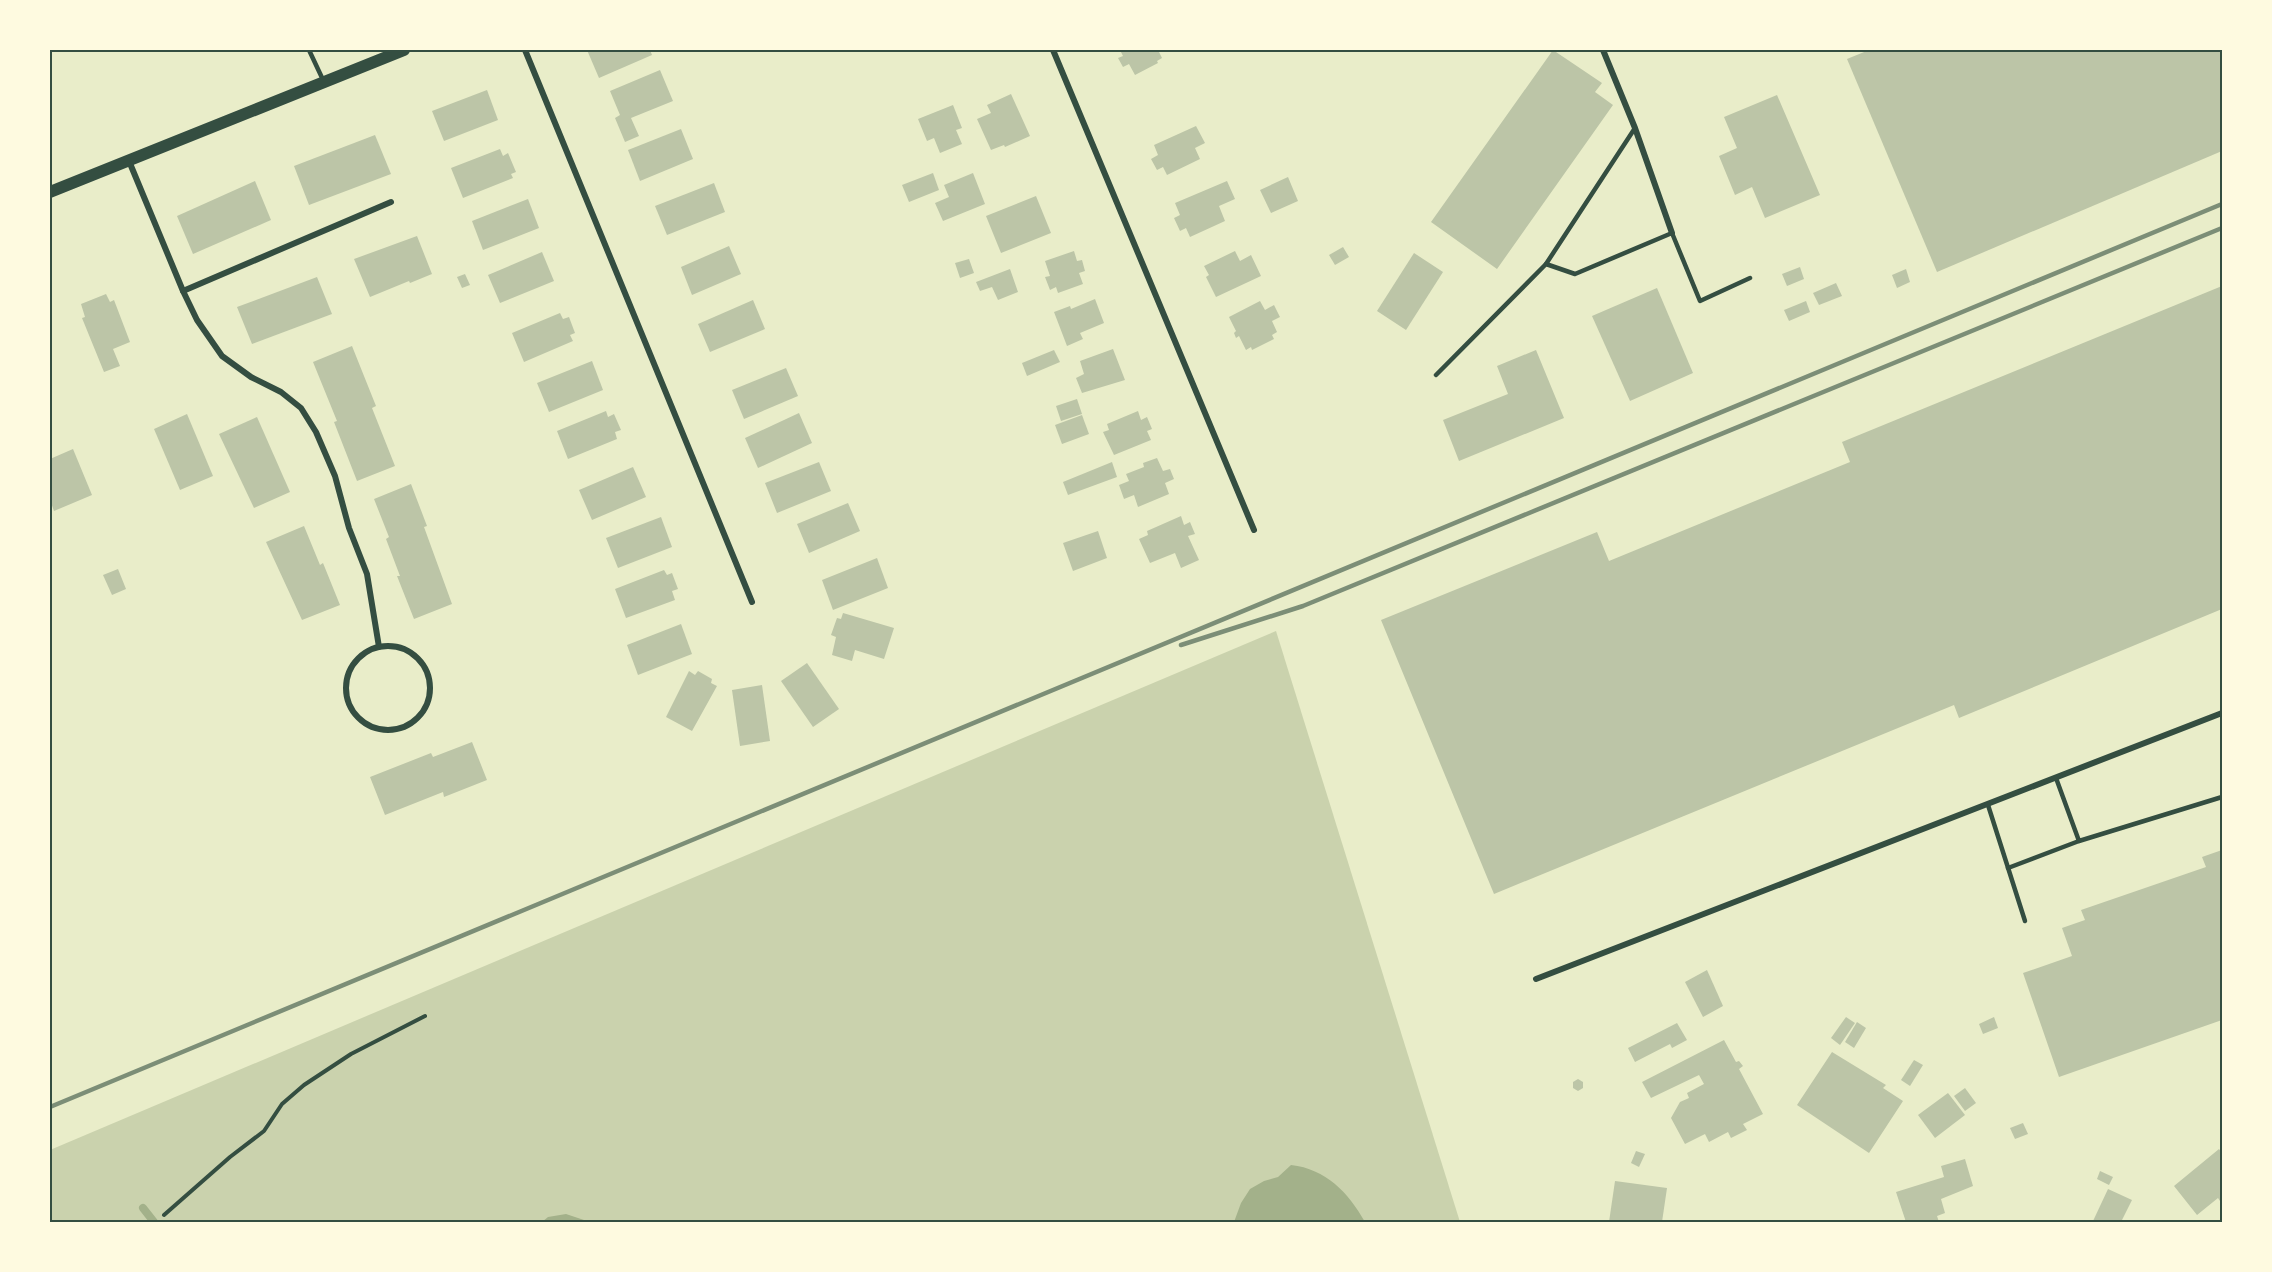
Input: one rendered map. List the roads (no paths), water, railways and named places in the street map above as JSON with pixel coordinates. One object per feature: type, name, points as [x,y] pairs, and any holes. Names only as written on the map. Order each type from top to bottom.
[{"type":"main road","points":[[50,192],[404,50]]},
{"type":"street","points":[[525,50],[752,603]]},
{"type":"street","points":[[1053,50],[1254,530]]},
{"type":"street","points":[[1603,50],[1635,128],[1672,233]]},
{"type":"street","points":[[129,161],[197,320],[222,356],[251,377],[288,397],[301,408],[316,432],[335,476],[349,528],[367,574],[379,647]]},
{"type":"street","points":[[183,291],[391,202]]},
{"type":"street","points":[[392,646],[405,649],[420,662],[429,679],[430,693],[427,705],[419,717],[409,725],[397,730],[382,730],[368,726],[357,717],[349,704],[346,690],[348,675],[365,652],[379,647],[392,646]]},
{"type":"street","points":[[1536,979],[2223,713]]},
{"type":"lane","points":[[309,50],[324,82]]},
{"type":"lane","points":[[1437,375],[1546,264],[1635,128]]},
{"type":"lane","points":[[1546,264],[1575,274],[1672,233],[1700,301],[1750,278]]},
{"type":"lane","points":[[2056,778],[2079,841]]},
{"type":"lane","points":[[2008,868],[2079,841],[2223,797]]},
{"type":"lane","points":[[1988,805],[2025,921]]},
{"type":"waterway","points":[[143,1208],[154,1222]]},
{"type":"railway","points":[[50,1107],[2222,204]]},
{"type":"railway","points":[[1181,645],[1303,606],[2222,228]]}]
